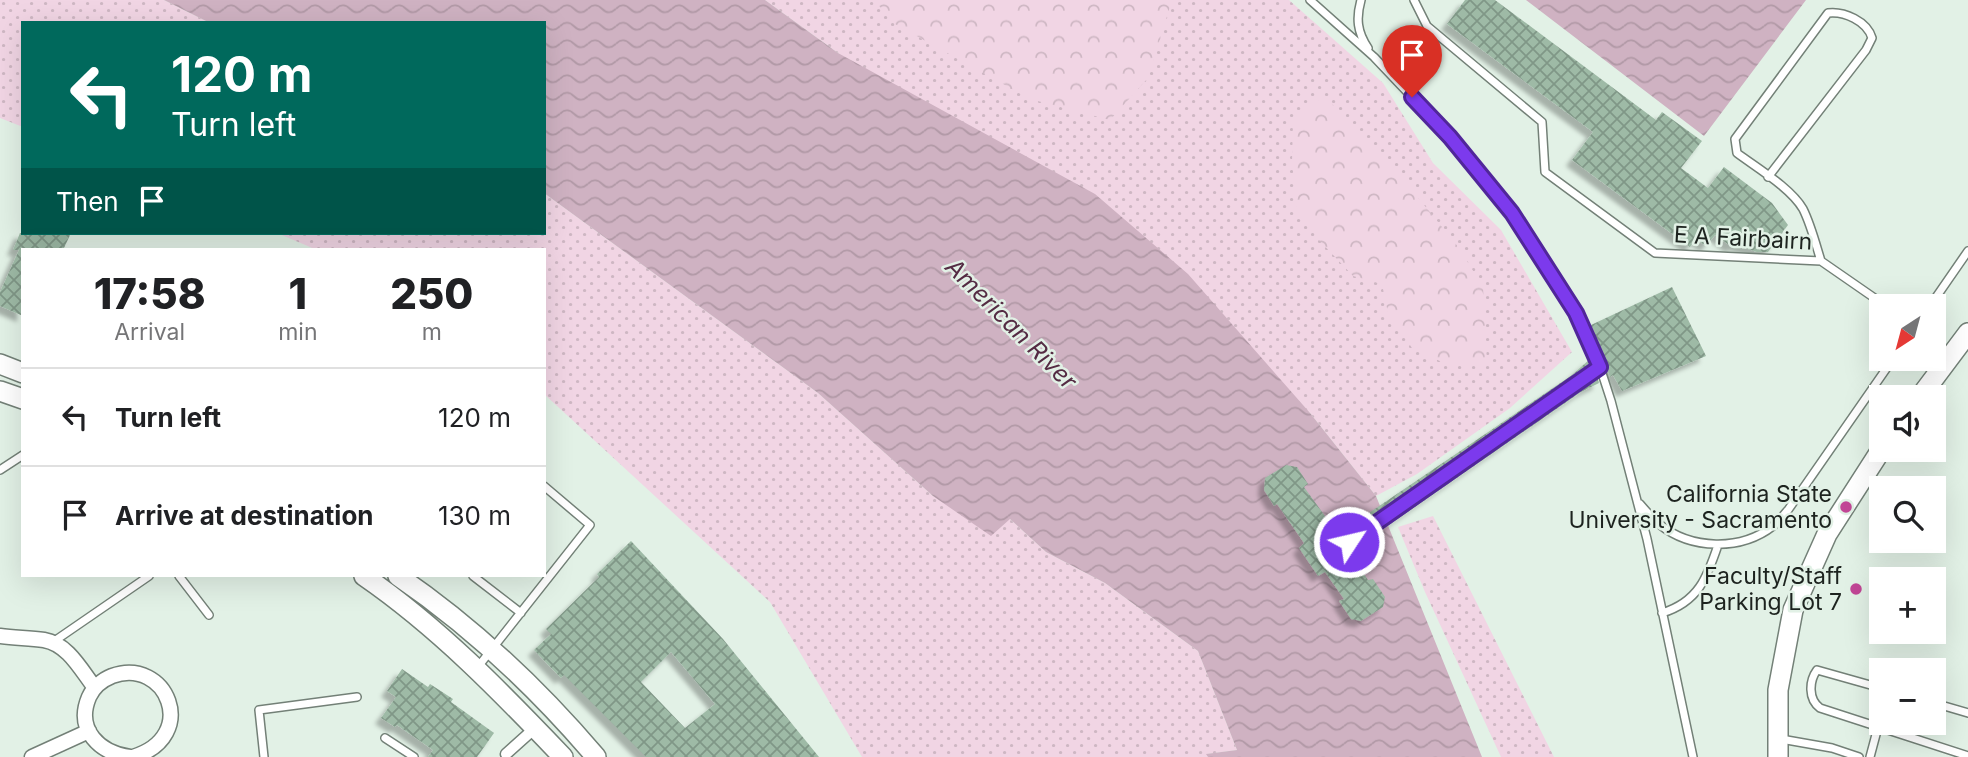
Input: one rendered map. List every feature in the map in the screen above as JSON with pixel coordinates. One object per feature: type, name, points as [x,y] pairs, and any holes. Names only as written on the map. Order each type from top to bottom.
[{"type":"street","points":[[1929,385],[1968,333]]},
{"type":"street","points":[[0,364],[21,372]]},
{"type":"street","points":[[0,391],[21,398]]},
{"type":"street","points":[[1778,748],[1778,690],[1793,610],[1827,534],[1873,462]]},
{"type":"street","points":[[365,577],[426,624],[476,668],[563,757]]},
{"type":"street","points":[[399,577],[491,651],[568,724],[596,757]]},
{"type":"street","points":[[0,636],[52,643],[63,649],[95,688]]},
{"type":"street","points":[[120,673],[135,673],[149,678],[160,688],[168,700],[169,722],[160,743],[150,755],[114,755],[99,746],[89,731],[86,708],[95,688],[106,678],[120,673]]},
{"type":"street","points":[[504,756],[536,728]]},
{"type":"street","points":[[32,757],[89,731]]},
{"type":"lane","points":[[1310,0],[1374,57],[1450,137],[1512,213],[1576,313],[1600,367],[1611,401],[1637,502],[1693,757]]},
{"type":"lane","points":[[1361,0],[1356,16],[1362,38],[1374,57]]},
{"type":"lane","name":"E A Fairbairn","points":[[1414,0],[1427,26],[1542,122],[1545,172],[1655,253],[1821,261],[1869,294]]},
{"type":"lane","points":[[1768,177],[1866,50],[1872,38],[1870,29],[1857,20],[1838,12],[1828,13],[1735,139],[1737,153],[1768,177],[1793,195],[1803,210],[1821,261]]},
{"type":"lane","points":[[1938,294],[1968,251]]},
{"type":"lane","points":[[1349,542],[1600,367]]},
{"type":"lane","points":[[1637,502],[1661,525],[1683,538],[1718,545],[1738,543],[1757,536],[1774,526],[1884,371]]},
{"type":"lane","points":[[0,470],[21,456]]},
{"type":"lane","points":[[476,668],[590,525],[546,491]]},
{"type":"lane","points":[[1662,613],[1678,608],[1690,598],[1707,577],[1718,545]]},
{"type":"lane","points":[[52,643],[148,577]]},
{"type":"lane","points":[[180,577],[209,615]]},
{"type":"lane","points":[[479,578],[521,613]]},
{"type":"lane","points":[[1869,685],[1817,670],[1814,673],[1811,696],[1820,708],[1869,724]]},
{"type":"lane","points":[[264,757],[259,710],[357,697]]},
{"type":"lane","points":[[1946,707],[1968,713]]},
{"type":"lane","points":[[1870,757],[1876,735]]},
{"type":"lane","points":[[1903,735],[1968,756]]},
{"type":"lane","points":[[385,738],[414,757]]},
{"type":"lane","points":[[1778,748],[1832,748],[1859,757]]},
{"type":"lane","points":[[1832,748],[1833,757]]},
{"type":"green space","points":[[0,0],[164,0],[206,21],[21,21],[21,126],[0,118]]},
{"type":"green space","points":[[765,0],[1289,0],[1383,83],[1433,163],[1501,230],[1572,352],[1510,408],[1417,474],[1376,496],[1310,413]]},
{"type":"green space","points":[[874,0],[1172,0],[1148,78],[1110,120],[1030,99],[895,24]]},
{"type":"green space","points":[[1324,95],[1416,195],[1459,248],[1483,287],[1487,364],[1444,363],[1412,348],[1388,313],[1382,284],[1353,276],[1319,240],[1297,208],[1292,162],[1293,123]]},
{"type":"green space","points":[[546,194],[818,393],[933,496],[1010,519],[1046,552],[1105,583],[1198,651],[1237,750],[1207,754],[1208,757],[862,757],[770,602],[546,396],[546,248],[312,248],[282,235],[546,235]]},
{"type":"green space","points":[[1433,516],[1554,757],[1501,757],[1398,527]]},
{"type":"water","name":"American River","points":[[164,0],[765,0],[838,53],[1095,194],[1188,274],[1310,413],[1376,496],[1482,757],[1208,757],[1206,754],[1237,750],[1198,651],[1105,583],[1046,552],[1010,519],[991,536],[933,496],[818,393],[546,194],[546,21],[206,21]]},
{"type":"water","points":[[1526,0],[1806,0],[1704,136]]},
{"type":"building","points":[[1465,0],[1495,0],[1656,120],[1662,112],[1702,141],[1681,168],[1708,188],[1724,167],[1772,203],[1788,225],[1768,252],[1757,252],[1734,244],[1732,247],[1715,235],[1706,246],[1696,239],[1690,247],[1572,160],[1593,132],[1447,24]]},
{"type":"building","points":[[20,233],[70,235],[64,248],[21,248],[21,315],[0,306],[0,292],[19,250],[13,250]]},
{"type":"building","points":[[1672,287],[1706,356],[1622,391],[1613,375],[1610,377],[1591,325]]},
{"type":"building","points":[[1590,359],[1592,365],[1345,537],[1344,546],[1353,547],[1597,377],[1599,383],[1581,392],[1350,552],[1368,580],[1373,579],[1385,597],[1383,607],[1361,621],[1351,619],[1339,601],[1344,599],[1325,572],[1318,576],[1299,548],[1304,543],[1264,490],[1265,478],[1286,465],[1297,467],[1308,484],[1304,487],[1338,534],[1572,375]]},
{"type":"building","points":[[631,541],[723,639],[819,757],[646,757],[564,675],[561,678],[534,650],[551,634],[546,629],[599,577],[597,574]],"holes":[[[671,652],[715,704],[685,728],[641,682]]]},
{"type":"building","points":[[402,669],[428,687],[430,684],[453,699],[451,702],[494,733],[477,757],[428,757],[433,750],[397,725],[395,727],[381,718],[396,697],[387,691]]},
{"type":"place","name":"California State University - Sacramento","points":[[1846,507]]},
{"type":"place","name":"Faculty/Staff Parking Lot 7","points":[[1856,589]]},
{"type":"route","points":[[1349,542],[1600,367],[1576,313],[1512,213],[1450,137],[1412,97]]}]
